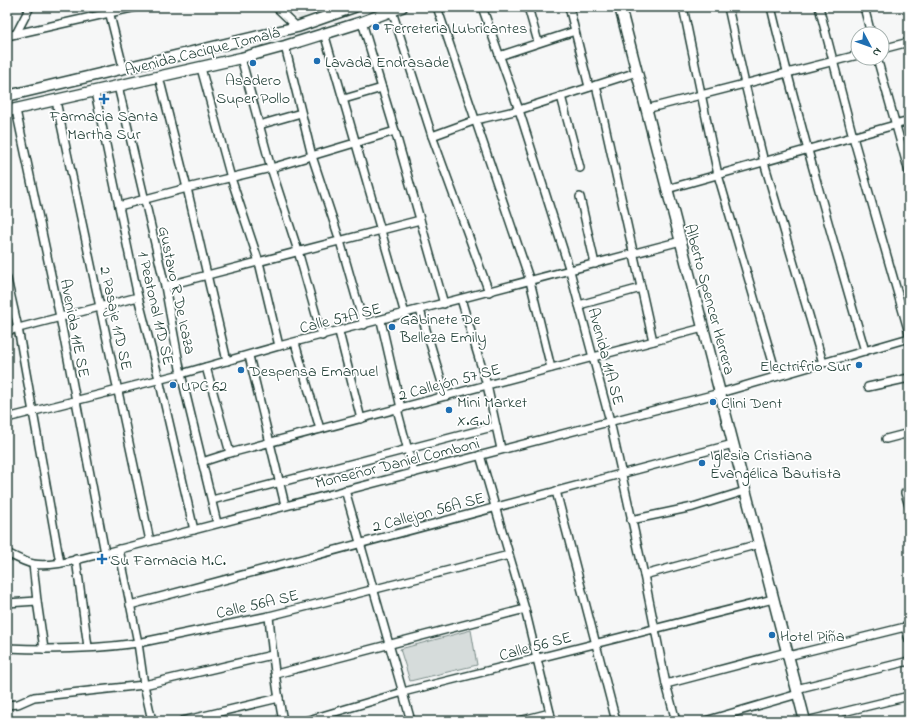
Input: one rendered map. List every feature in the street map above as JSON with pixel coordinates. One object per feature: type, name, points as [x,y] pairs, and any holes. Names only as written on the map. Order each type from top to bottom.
[{"type":"main road","name":"Avenida Cacique Tomalá","points":[[7,96],[297,27],[354,7]]},
{"type":"main road","name":"Alberto Spencer Herrera","points":[[620,7],[787,654],[806,721]]},
{"type":"main road","name":"Avenida Cacique Tomalá","points":[[12,111],[241,58],[362,22],[397,9]]},
{"type":"street","points":[[16,34],[30,7]]},
{"type":"street","points":[[7,36],[108,10],[136,7]]},
{"type":"street","points":[[276,7],[297,27]]},
{"type":"street","points":[[437,7],[530,281],[551,368]]},
{"type":"street","name":"Avenida 11A SE","points":[[482,7],[519,110],[580,305],[610,421],[666,684],[676,721]]},
{"type":"street","points":[[528,7],[538,42]]},
{"type":"street","points":[[569,7],[575,31],[593,86],[634,254],[653,341]]},
{"type":"street","points":[[683,7],[718,175],[777,376]]},
{"type":"street","points":[[728,7],[764,162],[823,363]]},
{"type":"street","points":[[771,7],[808,150],[865,351]]},
{"type":"street","points":[[819,7],[853,137],[909,333]]},
{"type":"street","points":[[864,7],[869,26]]},
{"type":"street","points":[[397,9],[432,136],[489,292]]},
{"type":"street","points":[[108,10],[123,68]]},
{"type":"street","points":[[362,22],[444,304]]},
{"type":"street","points":[[499,56],[575,31]]},
{"type":"street","points":[[324,33],[405,314]]},
{"type":"street","points":[[890,47],[909,42]]},
{"type":"street","points":[[285,46],[312,156],[340,241],[364,325]]},
{"type":"street","points":[[646,109],[850,57]]},
{"type":"street","points":[[241,58],[271,168],[298,252],[322,336]]},
{"type":"street","points":[[879,66],[909,172]]},
{"type":"street","points":[[201,68],[231,178],[259,262],[279,346]]},
{"type":"street","points":[[432,136],[476,120],[519,110],[637,72]]},
{"type":"street","points":[[159,77],[187,188],[227,361]]},
{"type":"street","name":"Gustavo R De Icaza","points":[[118,86],[165,286],[181,374],[217,523]]},
{"type":"street","points":[[344,99],[382,88]]},
{"type":"street","name":"1 Peatonal 11D SE","points":[[95,92],[138,297],[159,379],[194,530]]},
{"type":"street","points":[[561,96],[580,168]]},
{"type":"street","name":"2 Pasaje 11D SE","points":[[56,101],[150,541]]},
{"type":"street","name":"Avenida 11E SE","points":[[12,111],[60,317],[105,553]]},
{"type":"street","points":[[259,125],[301,113]]},
{"type":"street","points":[[667,189],[909,121]]},
{"type":"street","points":[[119,206],[271,168],[356,142],[395,132]]},
{"type":"street","points":[[580,197],[595,264]]},
{"type":"street","points":[[165,286],[420,220]]},
{"type":"street","name":"Calle 57A SE","points":[[7,418],[181,374],[249,356],[279,346],[339,332],[681,241]]},
{"type":"street","points":[[7,279],[18,328],[60,563]]},
{"type":"street","points":[[580,305],[641,288]]},
{"type":"street","points":[[7,331],[138,297]]},
{"type":"street","points":[[461,299],[487,385],[501,449]]},
{"type":"street","points":[[420,310],[446,396]]},
{"type":"street","points":[[381,320],[414,473]]},
{"type":"street","name":"2 Callejón 57 SE","points":[[202,462],[230,453],[703,328]]},
{"type":"street","points":[[339,332],[360,419]]},
{"type":"street","name":"Monseñor Daniel Comboni","points":[[7,553],[22,561],[44,565],[105,553],[720,393],[909,338]]},
{"type":"street","points":[[295,343],[320,429]]},
{"type":"street","points":[[249,356],[285,505]]},
{"type":"street","points":[[206,367],[230,453]]},
{"type":"street","points":[[868,387],[909,378]]},
{"type":"street","points":[[212,500],[496,426]]},
{"type":"street","points":[[886,439],[909,433]]},
{"type":"street","name":"2 Callejon 56A SE","points":[[130,605],[733,444]]},
{"type":"street","points":[[480,455],[525,608],[552,721]]},
{"type":"street","points":[[344,490],[411,721]]},
{"type":"street","points":[[556,491],[616,721]]},
{"type":"street","points":[[632,520],[693,507],[745,491]]},
{"type":"street","points":[[907,493],[909,506]]},
{"type":"street","points":[[644,575],[759,544]]},
{"type":"street","points":[[119,549],[152,721]]},
{"type":"street","name":"Calle 56A SE","points":[[7,648],[44,649],[138,643],[269,616],[509,555]]},
{"type":"street","points":[[76,559],[88,647]]},
{"type":"street","points":[[34,564],[37,600],[44,649]]},
{"type":"street","name":"Calle 56 SE","points":[[305,721],[403,692],[773,599]]},
{"type":"street","points":[[7,602],[37,600]]},
{"type":"street","points":[[276,674],[525,608]]},
{"type":"street","points":[[269,616],[272,655],[284,721]]},
{"type":"street","points":[[666,684],[905,627],[909,640]]},
{"type":"street","points":[[7,705],[18,704],[34,697],[144,685],[272,655]]},
{"type":"street","points":[[705,721],[797,691],[909,661]]},
{"type":"street","points":[[806,721],[909,696]]},
{"type":"street","points":[[182,721],[279,698]]},
{"type":"street","points":[[519,721],[550,713]]},
{"type":"shaded area","points":[[285,7],[332,7],[306,16],[300,20]]},
{"type":"shaded area","points":[[471,630],[477,665],[410,681],[400,649]]},
{"type":"place","name":"Ferreteria Lubricantes","points":[[376,27]]},
{"type":"place","name":"Lavada Endrasade","points":[[317,61]]},
{"type":"place","name":"Asadero Super Pollo","points":[[253,63]]},
{"type":"place","name":"Farmacia Santa Martha Sur","points":[[104,99]]},
{"type":"place","name":"Gabinete De Belleza Emily","points":[[392,327]]},
{"type":"place","name":"Electrifrio Sur","points":[[859,365]]},
{"type":"place","name":"Despensa Emanuel","points":[[241,370]]},
{"type":"place","name":"UPC 62","points":[[173,385]]},
{"type":"place","name":"Clini Dent","points":[[713,402]]},
{"type":"place","name":"Mini Market X.G.J","points":[[449,410]]},
{"type":"place","name":"Iglesia Cristiana Evangélica Bautista","points":[[702,463]]},
{"type":"place","name":"Su Farmacia M.C.","points":[[102,559]]},
{"type":"place","name":"Hotel Piña","points":[[772,635]]}]
